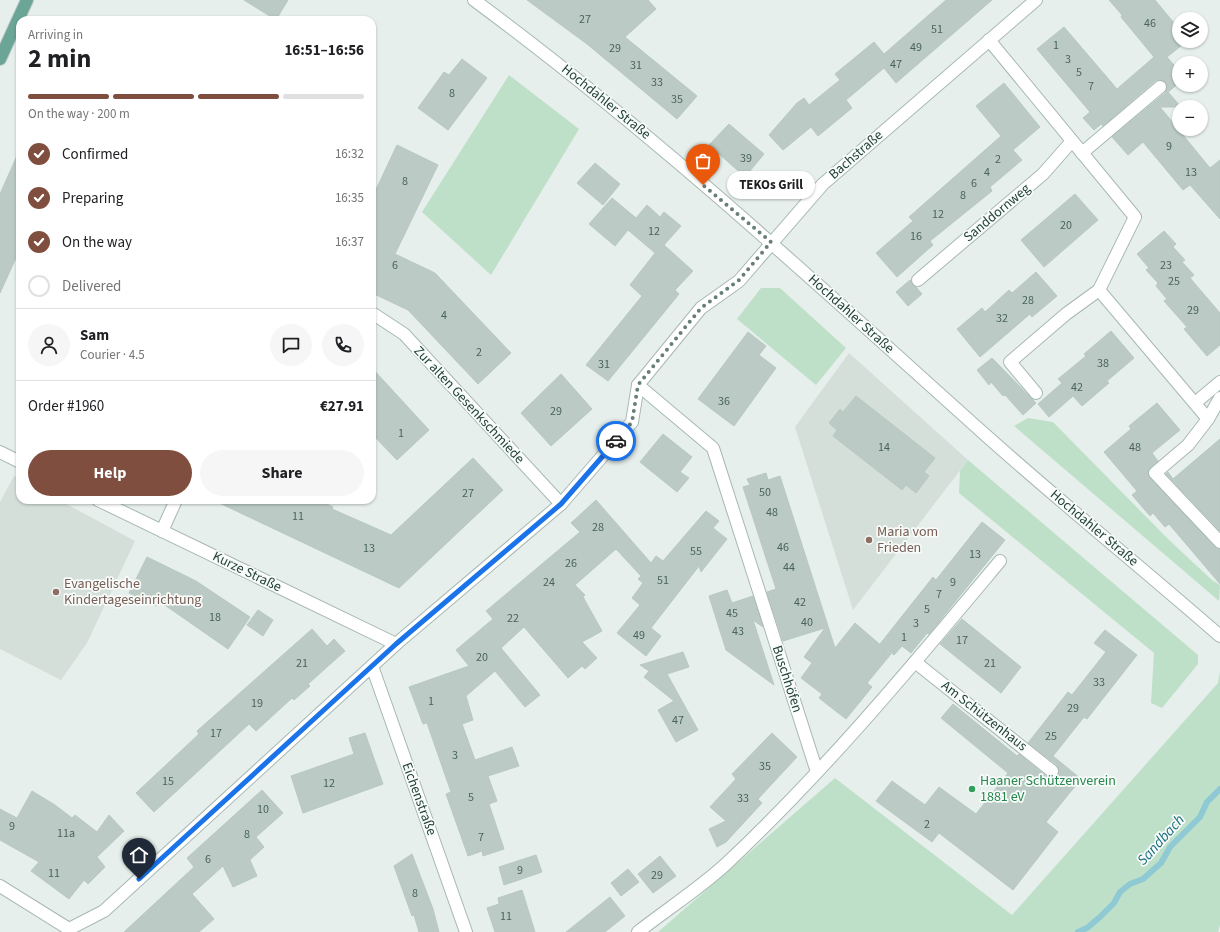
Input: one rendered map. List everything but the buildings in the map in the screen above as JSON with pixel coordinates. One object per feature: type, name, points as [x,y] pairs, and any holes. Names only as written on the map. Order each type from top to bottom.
[{"type":"main road","points":[[20,16],[27,0]]},
{"type":"main road","points":[[0,59],[16,24]]},
{"type":"street","name":"Hochdahler Straße","points":[[474,0],[563,66],[623,115],[771,242],[999,447],[1220,636]]},
{"type":"street","name":"Bachstraße","points":[[638,385],[701,308],[739,280],[823,184],[1036,0]]},
{"type":"street","points":[[989,40],[1135,217],[1098,290],[1066,314],[1010,362],[1036,393]]},
{"type":"street","points":[[1082,153],[1160,87]]},
{"type":"street","name":"Sanddornweg","points":[[918,280],[1043,174],[1072,141]]},
{"type":"street","points":[[1098,290],[1208,419]]},
{"type":"street","name":"Zur alten Gesenkschmiede","points":[[376,316],[404,334],[561,504]]},
{"type":"street","points":[[1194,403],[1220,382]]},
{"type":"street","points":[[0,886],[70,929],[104,911],[396,644],[561,504],[632,422],[638,385]]},
{"type":"street","name":"Buschhöfen","points":[[638,385],[713,448],[818,772]]},
{"type":"street","points":[[1220,398],[1208,419],[1188,445],[1155,473],[1220,542]]},
{"type":"street","points":[[0,452],[16,460]]},
{"type":"street","name":"Kurze Straße","points":[[106,504],[396,644]]},
{"type":"street","points":[[162,531],[174,504]]},
{"type":"street","points":[[638,932],[725,865],[818,772],[915,662],[1000,561]]},
{"type":"street","name":"Am Schützenhaus","points":[[915,662],[1052,771]]},
{"type":"street","name":"Eichenstraße","points":[[372,666],[466,932]]},
{"type":"shaded area","name":"Maria vom Frieden","points":[[849,353],[968,460],[853,610],[795,427]]},
{"type":"shaded area","name":"Evangelische Kindertageseinrichtung","points":[[14,476],[16,477],[16,504],[66,504],[135,541],[87,643],[61,680],[0,649],[0,502]]},
{"type":"green space","points":[[509,75],[579,129],[491,275],[422,212]]},
{"type":"green space","points":[[761,288],[780,288],[846,348],[816,385],[737,319]]},
{"type":"green space","points":[[1028,418],[1053,422],[1168,539],[1212,580],[1220,585],[1219,601],[1014,426]]},
{"type":"green space","points":[[968,460],[1198,655],[1198,664],[1162,708],[1151,703],[1154,653],[959,493],[960,471]]},
{"type":"green space","points":[[1220,671],[1220,925],[1218,932],[658,932],[835,778],[1012,915],[1218,683]]},
{"type":"waterway","name":"Sandbach","points":[[1078,932],[1087,928],[1100,917],[1114,903],[1120,892],[1130,884],[1143,879],[1161,863],[1170,847],[1200,817],[1207,802],[1220,789]]},
{"type":"way so far","points":[[616,441],[632,422],[638,385],[701,308],[739,280],[771,242],[703,185]]},
{"type":"place","name":"TEKOs Grill","points":[[703,185]]},
{"type":"place","name":"Maria vom Frieden","points":[[869,540]]},
{"type":"place","name":"Evangelische Kindertageseinrichtung","points":[[56,592]]},
{"type":"place","name":"Haaner Schützenverein 1881 eV","points":[[972,789]]},
{"type":"route","points":[[139,879],[396,644],[561,504],[616,441]]}]
